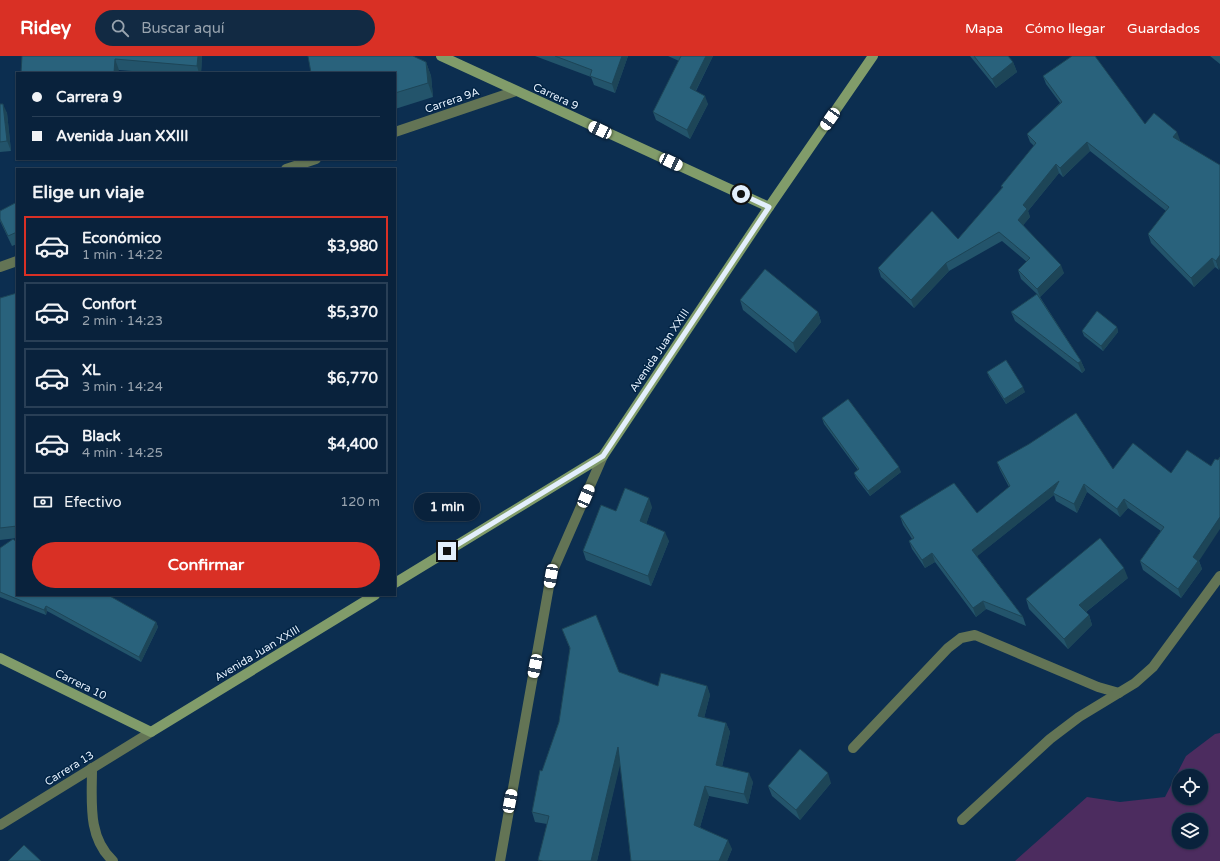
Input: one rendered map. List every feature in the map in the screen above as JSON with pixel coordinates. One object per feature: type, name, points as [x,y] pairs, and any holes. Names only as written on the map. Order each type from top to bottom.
[{"type":"street","name":"Carrera 9","points":[[441,56],[455,59],[516,91],[769,207]]},
{"type":"street","name":"Avenida Juan XXIII","points":[[396,582],[603,456],[769,207],[873,56]]},
{"type":"street","name":"Carrera 9A","points":[[396,132],[516,91]]},
{"type":"street","points":[[289,168],[313,160]]},
{"type":"street","points":[[0,267],[16,261]]},
{"type":"street","points":[[500,861],[551,576],[603,456]]},
{"type":"street","points":[[962,820],[1050,739],[1079,717],[1135,683],[1153,667],[1220,576]]},
{"type":"street","name":"Avenida Juan XXIII","points":[[151,732],[373,596]]},
{"type":"street","points":[[853,748],[948,648],[961,638],[975,635],[1098,687],[1119,693]]},
{"type":"street","name":"Carrera 10","points":[[0,658],[151,732]]},
{"type":"street","name":"Carrera 13","points":[[0,825],[151,732]]},
{"type":"street","points":[[92,768],[92,808],[95,832],[100,846],[113,861]]},
{"type":"shaded area","points":[[1220,733],[1220,861],[1015,861],[1087,797],[1120,802],[1165,797],[1172,783],[1172,805],[1208,805],[1208,769],[1179,769],[1186,756],[1215,734]]},
{"type":"building","points":[[22,56],[198,56],[197,66],[115,59],[114,72],[21,72]]},
{"type":"building","points":[[308,56],[413,56],[426,62],[428,83],[396,93],[396,72],[311,72]]},
{"type":"building","points":[[555,56],[622,56],[612,84],[590,76],[592,70]]},
{"type":"building","points":[[681,56],[706,56],[690,88],[705,96],[687,130],[653,112]]},
{"type":"building","points":[[974,56],[1008,56],[1013,62],[992,79]]},
{"type":"building","points":[[1072,56],[1095,56],[1145,124],[1154,113],[1177,132],[1173,137],[1220,165],[1220,255],[1216,261],[1212,258],[1191,278],[1148,234],[1169,207],[1087,142],[1060,168],[1056,164],[1023,205],[1027,209],[1018,220],[1061,265],[1037,289],[1018,270],[1030,258],[999,232],[946,263],[911,300],[878,268],[932,211],[958,239],[1003,187],[1001,186],[1036,143],[1027,134],[1062,102],[1043,76]]},
{"type":"building","points":[[0,104],[3,104],[7,141],[0,142]]},
{"type":"building","points":[[16,203],[16,232],[8,236],[0,219],[0,211]]},
{"type":"building","points":[[765,269],[818,312],[793,343],[740,300]]},
{"type":"building","points":[[16,293],[16,526],[0,528],[0,298]]},
{"type":"building","points":[[1037,294],[1081,361],[1078,363],[1011,312]]},
{"type":"building","points":[[1097,311],[1117,327],[1101,346],[1082,331]]},
{"type":"building","points":[[1006,360],[1023,387],[1004,399],[987,372]]},
{"type":"building","points":[[848,399],[899,467],[868,491],[854,473],[859,469],[822,418]]},
{"type":"building","points":[[1076,413],[1113,469],[1133,443],[1171,473],[1187,450],[1211,466],[1215,459],[1218,460],[1220,457],[1220,517],[1193,557],[1198,561],[1178,589],[1140,561],[1164,527],[1124,499],[1117,509],[1084,484],[1074,504],[1053,493],[1059,481],[972,550],[1023,617],[983,601],[973,608],[932,553],[922,560],[909,541],[914,538],[900,516],[954,483],[977,513],[1010,486],[997,462],[1029,444]]},
{"type":"building","points":[[625,488],[649,498],[640,521],[665,532],[648,576],[583,551],[601,505],[616,511]]},
{"type":"building","points":[[1100,538],[1124,568],[1079,605],[1089,615],[1064,639],[1026,599]]},
{"type":"building","points":[[13,539],[16,541],[16,596],[110,596],[156,622],[139,657],[46,606],[44,610],[0,592],[0,548]]},
{"type":"building","points":[[596,615],[619,672],[658,686],[661,673],[707,686],[698,716],[726,723],[716,765],[749,773],[744,794],[705,786],[694,825],[728,840],[719,861],[631,861],[618,747],[591,861],[538,860],[549,816],[532,812],[540,770],[542,771],[559,722],[570,648],[562,629]]},
{"type":"building","points":[[800,749],[828,773],[796,810],[768,786]]},
{"type":"building","points":[[24,845],[41,861],[8,861]]},
{"type":"route","points":[[447,551],[603,456],[769,207],[741,194]]}]
